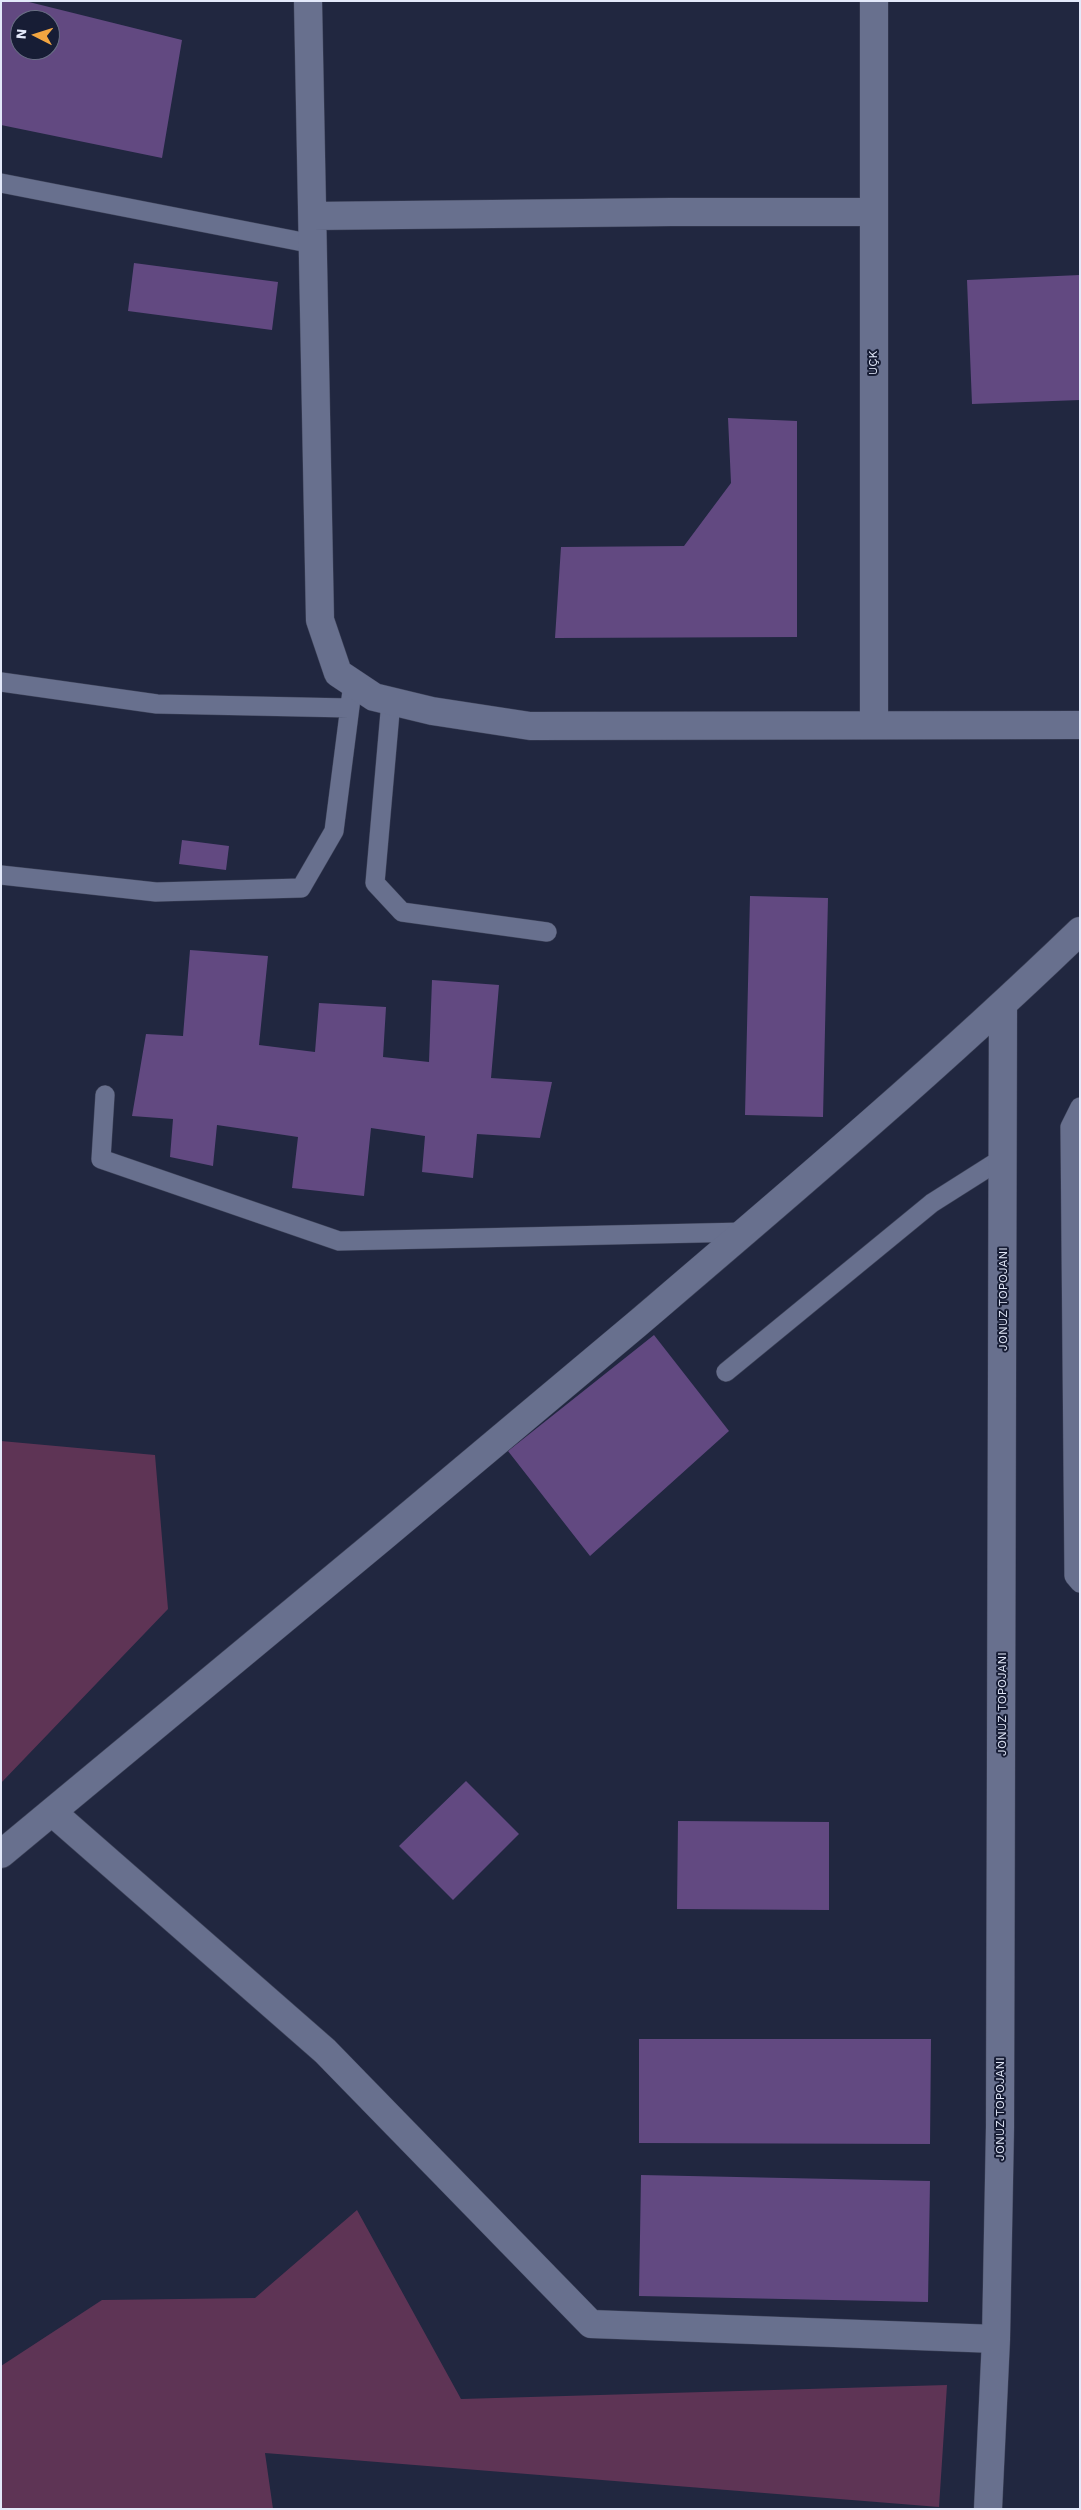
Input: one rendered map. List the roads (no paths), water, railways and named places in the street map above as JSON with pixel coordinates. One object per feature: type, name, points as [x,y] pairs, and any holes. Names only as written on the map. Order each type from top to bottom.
[{"type":"street","points":[[308,1],[320,620],[338,673],[351,696],[374,697],[432,711],[530,726],[1080,725]]},
{"type":"street","name":"UÇK","points":[[874,1],[874,725]]},
{"type":"street","points":[[313,216],[873,212]]},
{"type":"street","points":[[1,1854],[527,1417],[745,1232],[1003,1005],[1080,932]]},
{"type":"street","name":"JONUZ TOPOJANI","points":[[988,2509],[996,2340],[1000,2127],[1003,1005]]},
{"type":"street","points":[[52,1812],[325,2051],[591,2324],[996,2340]]},
{"type":"lane","points":[[1,183],[313,244]]},
{"type":"lane","points":[[1,682],[157,704],[351,696],[334,831],[301,888],[156,892],[1,875]]},
{"type":"lane","points":[[391,701],[375,883],[402,912],[547,932]]},
{"type":"lane","points":[[105,1095],[101,1159],[339,1241],[745,1232]]},
{"type":"lane","points":[[1080,1107],[1070,1127],[1070,1137],[1074,1576],[1080,1583]]},
{"type":"lane","points":[[726,1372],[932,1203],[1003,1158]]}]
